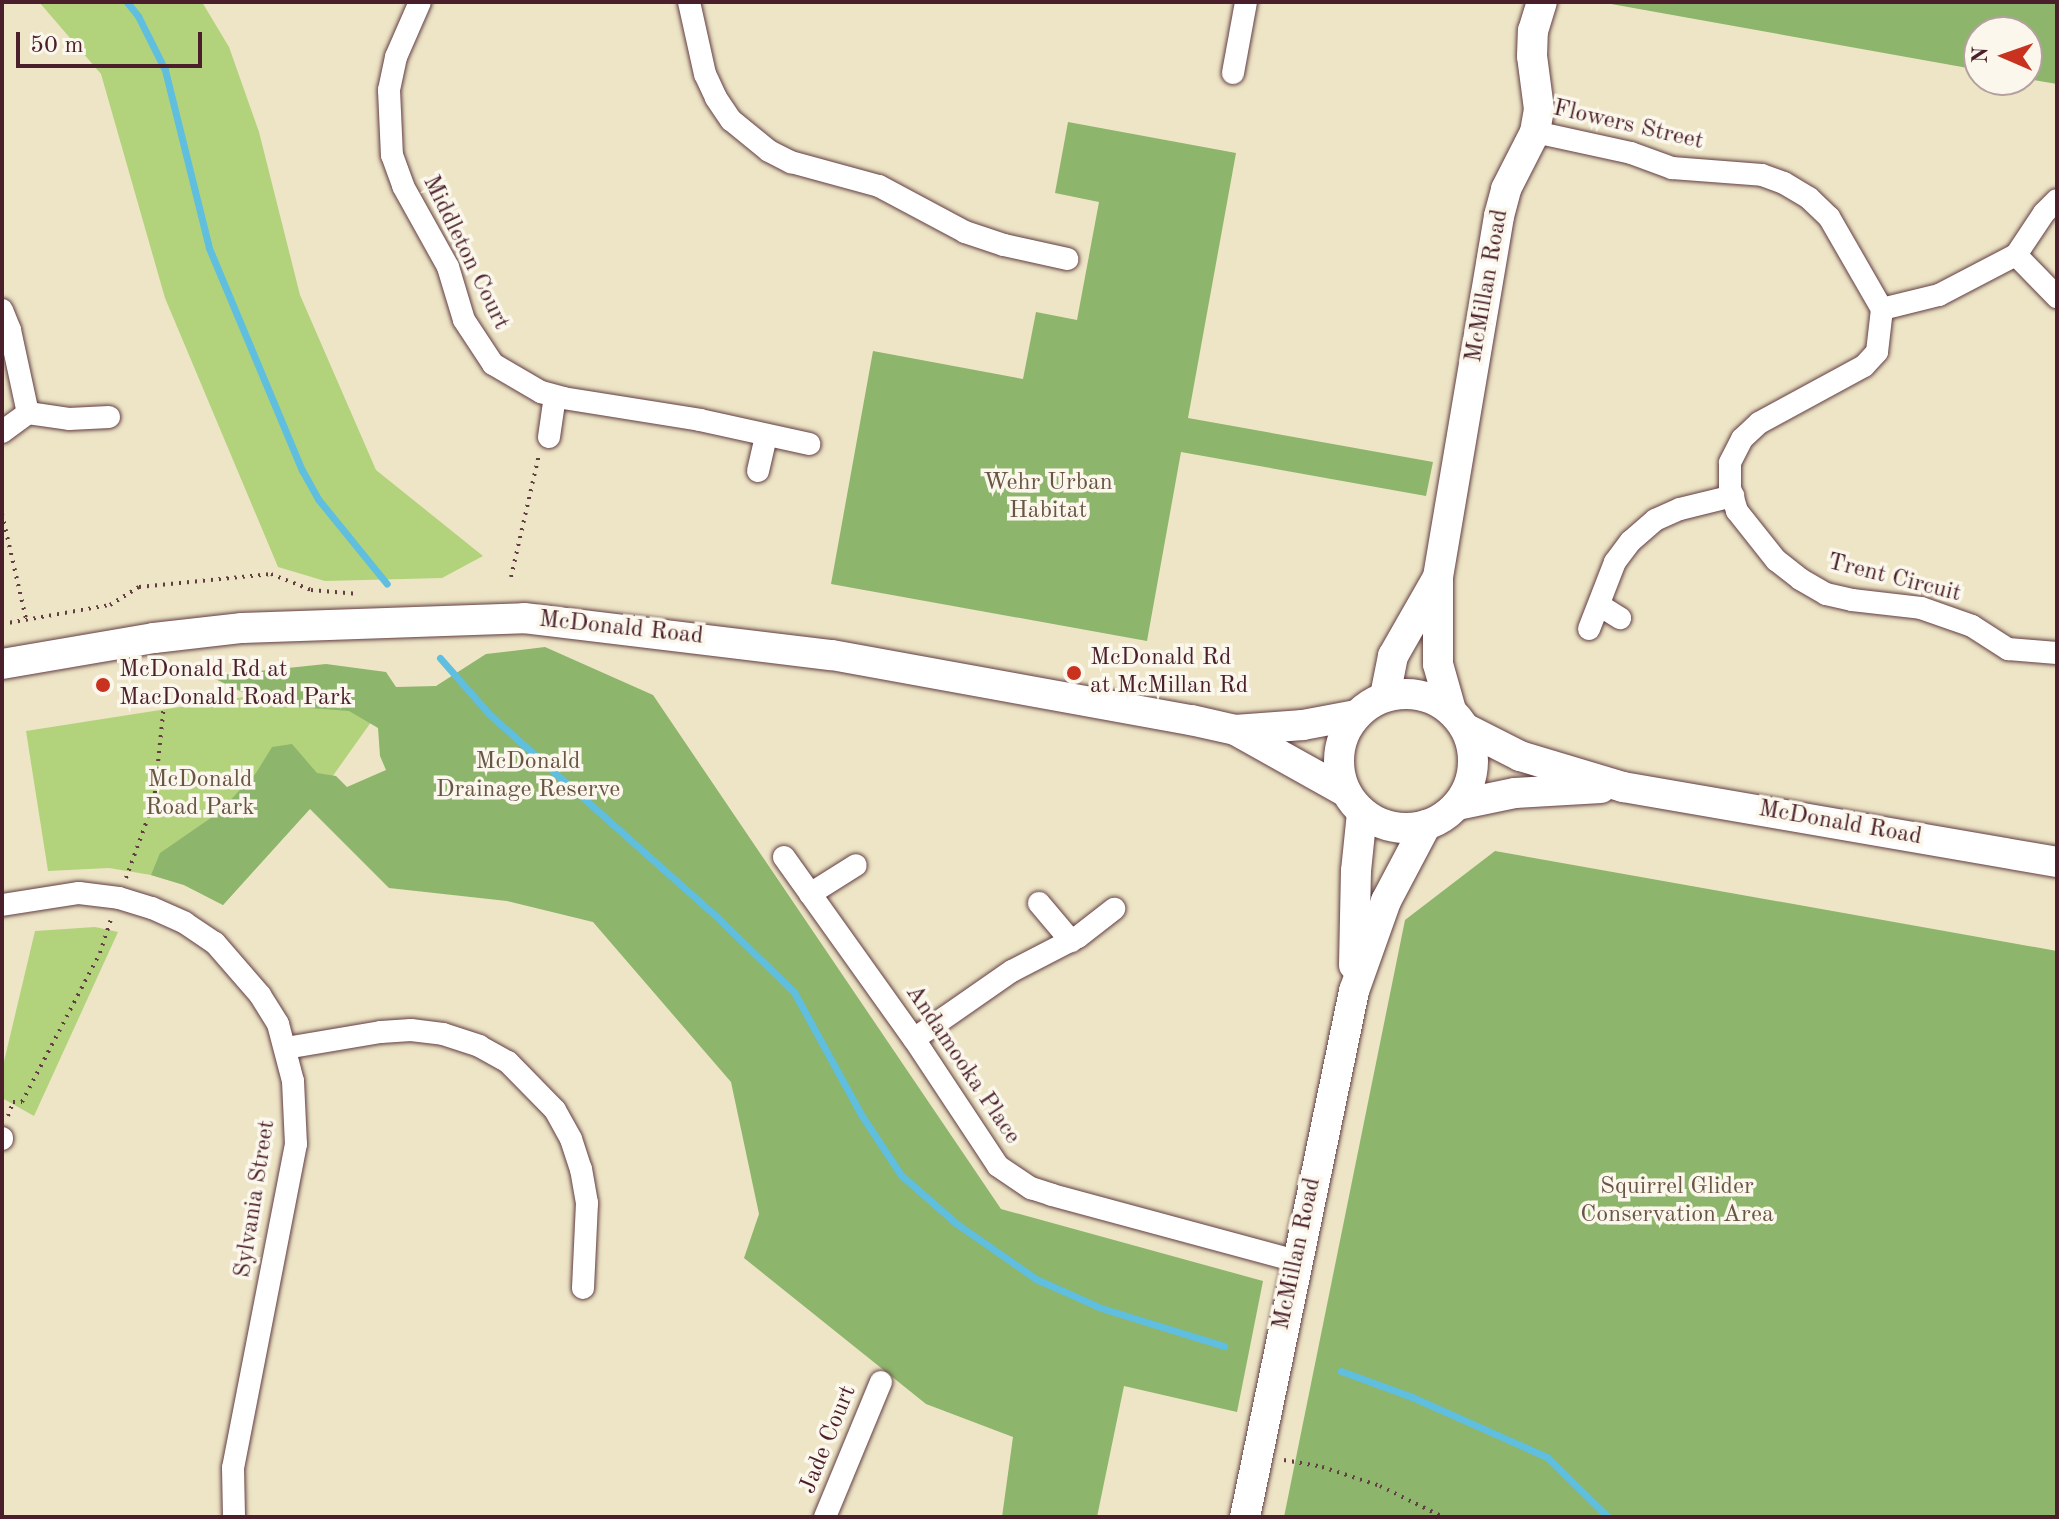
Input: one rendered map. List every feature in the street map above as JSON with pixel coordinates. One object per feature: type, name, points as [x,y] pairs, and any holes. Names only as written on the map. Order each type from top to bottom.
[{"type":"main road","name":"McMillan Road","points":[[1458,719],[1438,664],[1438,577],[1499,216],[1506,189],[1535,132],[1539,109],[1532,56],[1533,31],[1542,2]]},
{"type":"main road","name":"McMillan Road","points":[[1385,696],[1393,656],[1438,577]]},
{"type":"main road","name":"McDonald Road","points":[[2,664],[189,633],[370,608],[470,618],[524,618],[832,655],[1235,730],[1303,725],[1356,715]]},
{"type":"main road","points":[[1408,693],[1431,698],[1458,719],[1472,747],[1473,768],[1468,788],[1457,805],[1426,825],[1404,828],[1382,824],[1354,802],[1340,773],[1339,753],[1345,733],[1356,715],[1385,696],[1408,693]]},
{"type":"main road","name":"McDonald Road","points":[[1458,719],[1520,756],[1623,787],[2057,862]]},
{"type":"main road","name":"McDonald Road","points":[[1235,730],[1354,802]]},
{"type":"main road","name":"McDonald Road","points":[[1457,805],[1515,793],[1623,787]]},
{"type":"main road","name":"McMillan Road","points":[[1354,802],[1354,991]]},
{"type":"main road","name":"McMillan Road","points":[[1245,1517],[1354,991],[1386,901],[1426,825]]},
{"type":"street","name":"Middleton Court","points":[[420,2],[396,57],[389,90],[388,124],[395,165],[403,186],[448,267],[464,320],[475,342],[493,364],[513,378],[555,396],[700,420],[809,444]]},
{"type":"street","points":[[689,2],[705,74],[716,98],[731,120],[769,151],[791,162],[879,186],[965,232],[1004,245],[1067,259]]},
{"type":"street","points":[[1233,73],[1246,2]]},
{"type":"street","name":"Flowers Street","points":[[1535,132],[1631,153],[1672,168],[1762,175],[1784,183],[1809,198],[1829,217],[1882,309]]},
{"type":"street","points":[[1882,309],[1939,295],[2016,255],[2044,213],[2057,200]]},
{"type":"street","points":[[2016,255],[2057,297]]},
{"type":"street","name":"Trent Circuit","points":[[1882,309],[1877,352],[1864,366],[1759,423],[1742,439],[1730,463],[1737,511],[1776,560],[1826,594],[1921,608],[1972,626],[2008,649],[2057,653]]},
{"type":"street","points":[[2,310],[10,330],[28,413]]},
{"type":"street","points":[[549,437],[555,396]]},
{"type":"street","points":[[2,432],[28,413],[69,419],[109,417]]},
{"type":"street","points":[[758,471],[766,436]]},
{"type":"street","points":[[1589,629],[1615,562],[1631,541],[1655,520],[1680,509],[1733,496]]},
{"type":"street","points":[[1599,605],[1620,618]]},
{"type":"street","name":"Andamooka Place","points":[[784,857],[914,1039],[998,1166],[1031,1188],[1296,1261]]},
{"type":"street","points":[[810,894],[856,865]]},
{"type":"street","name":"Sylvania Street","points":[[2,905],[52,895],[119,898],[185,923],[215,943],[260,995],[278,1024],[293,1081],[296,1144],[233,1468],[234,1517]]},
{"type":"street","points":[[1039,903],[1071,941]]},
{"type":"street","points":[[914,1039],[1012,971],[1071,941],[1114,909]]},
{"type":"street","points":[[286,1048],[370,1033],[411,1030],[455,1038],[508,1062],[555,1110],[571,1139],[581,1169],[587,1203],[583,1288]]},
{"type":"street","name":"Jade Court","points":[[825,1517],[881,1382]]},
{"type":"path","points":[[511,577],[541,447],[549,437]]},
{"type":"path","points":[[2,514],[26,619]]},
{"type":"path","points":[[2,624],[110,605],[139,587],[271,574],[370,608]]},
{"type":"path","points":[[2,1139],[13,1102],[22,1102],[100,953],[154,801],[165,695]]},
{"type":"path","points":[[1258,1455],[1322,1467],[1380,1486],[1443,1517]]},
{"type":"green space","points":[[39,2],[202,2],[229,47],[259,132],[300,295],[376,470],[483,556],[442,578],[325,581],[278,567],[165,298],[101,74]]},
{"type":"green space","points":[[1600,2],[2057,2],[2057,84],[2043,82],[2043,16],[1963,16],[1963,67]]},
{"type":"green space","name":"Wehr Urban Habitat","points":[[1068,122],[1236,153],[1188,418],[1433,462],[1426,496],[1181,452],[1147,641],[831,584],[873,351],[1023,379],[1036,312],[1077,320],[1099,202],[1055,193]]},
{"type":"green space","name":"McDonald Drainage Reserve","points":[[545,647],[653,695],[1001,1209],[1263,1281],[1237,1412],[1124,1386],[1097,1517],[1002,1517],[1013,1437],[926,1404],[744,1258],[759,1214],[731,1082],[593,922],[507,901],[389,888],[310,809],[223,905],[184,885],[151,875],[160,853],[218,813],[256,773],[272,747],[292,744],[317,773],[336,776],[347,787],[386,770],[380,756],[378,728],[349,711],[269,705],[209,676],[326,664],[386,672],[396,687],[436,686],[486,654]]},
{"type":"green space","name":"McDonald Road Park","points":[[396,687],[310,808],[223,905],[184,885],[151,875],[109,868],[48,871],[26,731],[282,691]]},
{"type":"green space","name":"Squirrel Glider Conservation Area","points":[[1495,851],[2057,951],[2057,1517],[1284,1517],[1405,920]]},
{"type":"green space","points":[[95,927],[118,932],[34,1116],[2,1098],[2,1070],[35,931]]},
{"type":"waterway","points":[[127,2],[138,16],[165,70],[209,248],[302,470],[318,499],[387,584]]},
{"type":"waterway","points":[[440,658],[489,714],[716,916],[794,992],[862,1116],[901,1175],[957,1224],[1036,1279],[1101,1308],[1224,1346]]},
{"type":"waterway","points":[[1341,1371],[1412,1397],[1547,1457],[1608,1517]]},
{"type":"place","name":"McDonald Rd at McMillan Rd","points":[[1074,673]]},
{"type":"place","name":"McDonald Rd at MacDonald Road Park","points":[[103,685]]}]
